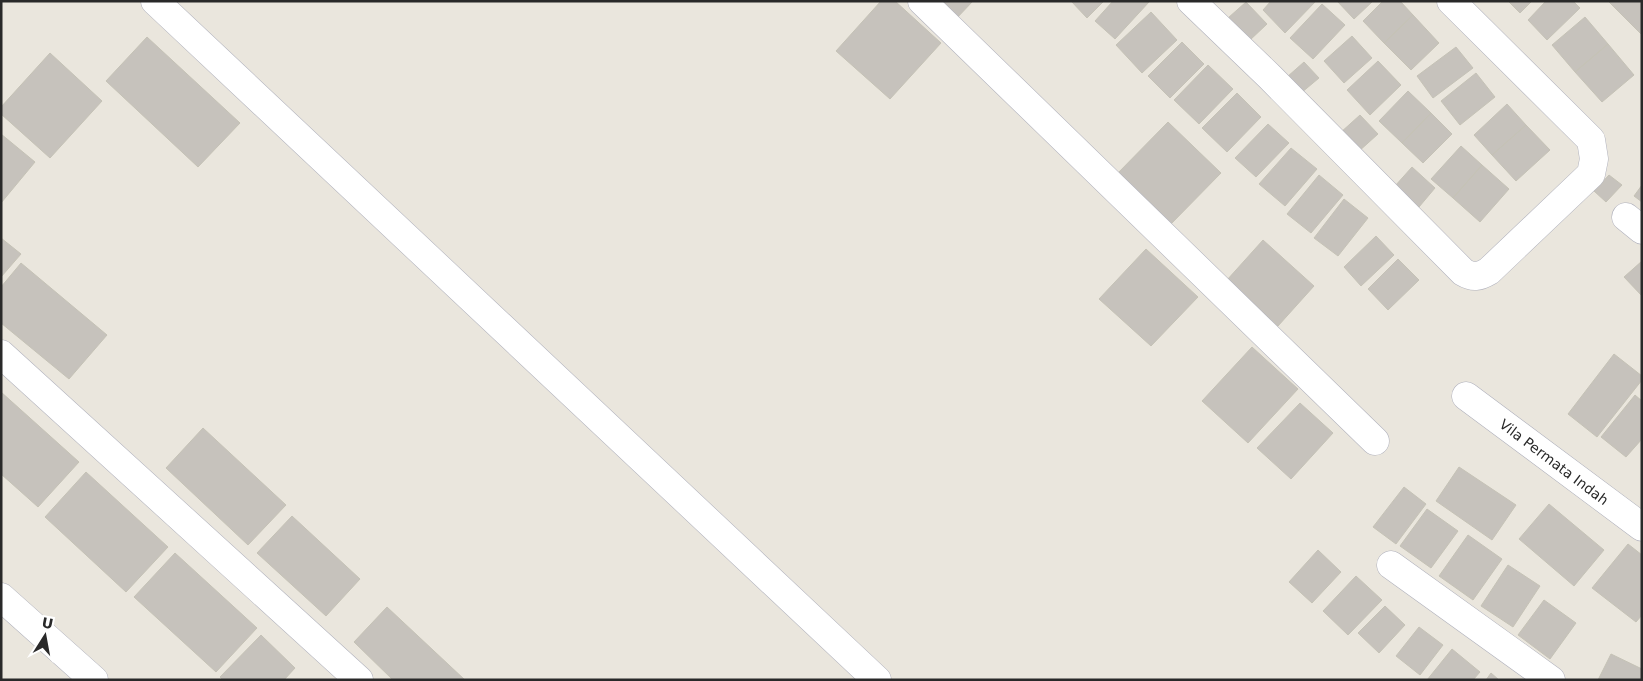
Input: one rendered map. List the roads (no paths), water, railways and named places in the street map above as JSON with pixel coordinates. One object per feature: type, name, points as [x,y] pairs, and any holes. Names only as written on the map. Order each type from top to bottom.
[{"type":"street","points":[[155,1],[877,680]]},
{"type":"street","points":[[922,1],[1375,441]]},
{"type":"street","points":[[1190,1],[1270,77],[1463,272],[1471,277],[1479,276],[1489,271],[1591,174],[1594,159],[1591,140],[1451,1]]},
{"type":"street","points":[[1,354],[359,680]]},
{"type":"street","name":"Vila Permata Indah","points":[[1466,396],[1642,527]]},
{"type":"street","points":[[1391,565],[1552,680]]},
{"type":"street","points":[[1,597],[94,680]]}]
